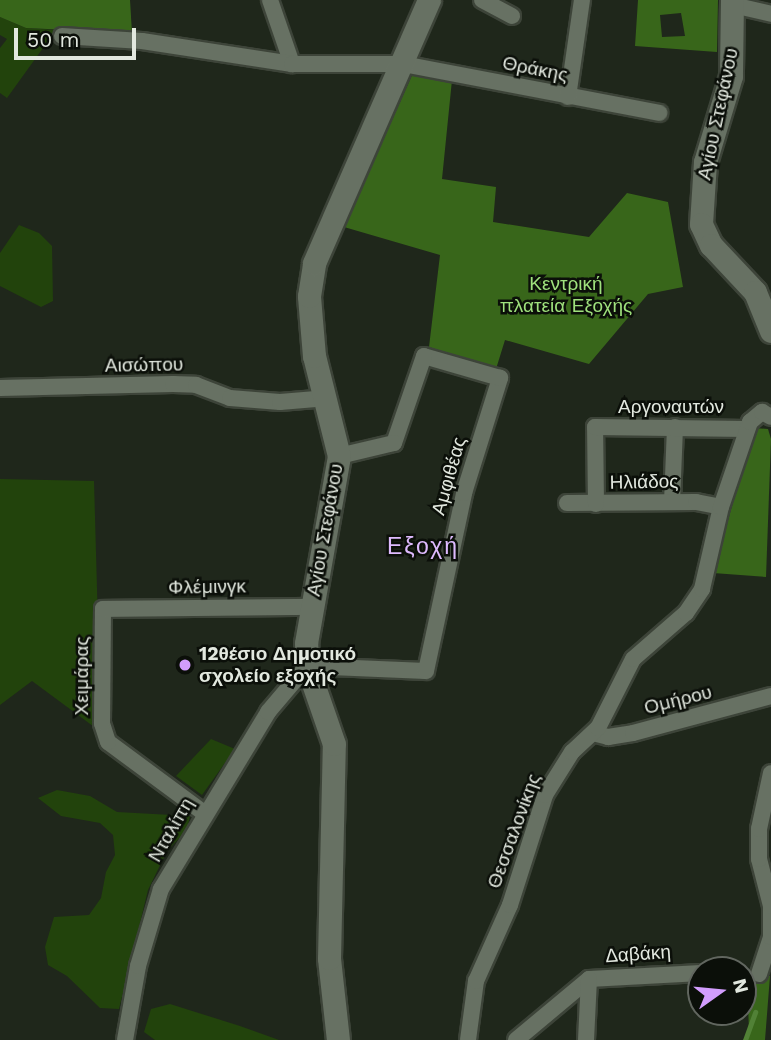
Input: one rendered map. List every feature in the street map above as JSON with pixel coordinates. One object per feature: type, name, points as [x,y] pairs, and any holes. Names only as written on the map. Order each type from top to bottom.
[{"type":"street","points":[[270,0],[292,64]]},
{"type":"street","name":"Αγίου Στεφάνου","points":[[338,1040],[329,958],[334,744],[307,666],[311,607],[336,492],[339,456],[309,322],[313,263],[429,0]]},
{"type":"street","points":[[482,0],[512,16]]},
{"type":"street","points":[[568,97],[582,0]]},
{"type":"street","points":[[733,3],[771,14]]},
{"type":"street","name":"Αγίου Στεφάνου","points":[[733,3],[731,76],[705,162],[701,224],[711,246],[755,292],[771,331]]},
{"type":"street","name":"Θράκης","points":[[62,36],[142,41],[292,64],[403,64],[659,113]]},
{"type":"street","name":"Αμφιθέας","points":[[307,666],[426,671],[464,493],[500,377],[424,356],[417,366],[394,443],[339,456]]},
{"type":"street","name":"Αισώπου","points":[[0,388],[173,384],[196,385],[230,398],[279,402],[328,398]]},
{"type":"street","points":[[747,429],[755,415],[762,412],[771,417]]},
{"type":"street","name":"Αργοναυτών","points":[[596,504],[595,427],[747,429]]},
{"type":"street","points":[[672,502],[675,427]]},
{"type":"street","name":"Θεσσαλονίκης","points":[[468,1040],[476,981],[510,905],[545,795],[572,752],[593,733],[633,659],[686,613],[702,589],[721,507],[747,429]]},
{"type":"street","name":"Ηλιάδος","points":[[567,503],[672,502],[721,507]]},
{"type":"street","name":"Φλέμινγκ","points":[[103,609],[311,607]]},
{"type":"street","name":"Χειμάρας","points":[[103,609],[103,723],[107,742],[204,813]]},
{"type":"street","name":"Νταλίπη","points":[[125,1040],[138,966],[161,889],[204,813],[268,712],[307,666]]},
{"type":"street","name":"Ομήρου","points":[[593,733],[608,737],[633,733],[771,696]]},
{"type":"street","points":[[758,974],[771,937],[771,906],[759,859],[759,829],[771,773]]},
{"type":"street","name":"Δαβάκη","points":[[516,1040],[589,979],[687,974]]},
{"type":"street","points":[[586,1040],[589,979]]},
{"type":"green space","points":[[0,0],[130,0],[132,33],[26,28],[0,17]]},
{"type":"green space","points":[[638,0],[718,0],[717,52],[635,46]],"holes":[[[681,13],[685,36],[662,37],[660,15]]]},
{"type":"green space","points":[[0,17],[26,28],[56,30],[7,98],[0,93],[0,48],[7,39],[0,35]]},
{"type":"green space","name":"Κεντρική πλατεία Εξοχής","points":[[413,73],[452,80],[442,179],[496,187],[493,222],[589,237],[627,193],[668,202],[683,287],[648,294],[589,364],[505,340],[496,369],[429,347],[440,255],[344,227]]},
{"type":"green space","points":[[19,225],[39,233],[52,246],[53,301],[41,307],[0,286],[0,253]]},
{"type":"green space","points":[[754,428],[768,429],[771,439],[766,577],[713,573]]},
{"type":"green space","points":[[0,479],[94,481],[101,732],[32,681],[0,705]]},
{"type":"green space","points":[[211,739],[235,749],[202,795],[176,776]]},
{"type":"green space","points":[[57,790],[90,796],[117,812],[190,816],[187,830],[167,851],[148,890],[119,1009],[100,1008],[67,976],[48,965],[45,947],[54,917],[89,915],[101,898],[106,872],[115,855],[113,835],[100,823],[61,816],[38,798]]},
{"type":"green space","points":[[757,975],[770,976],[765,1040],[743,1040],[749,1032],[749,1026],[757,1026]]},
{"type":"green space","points":[[170,1004],[279,1040],[155,1040],[144,1032],[151,1009]]},
{"type":"waterway","points":[[745,1040],[750,1026]]},
{"type":"place","name":"12θέσιο Δημοτικό σχολείο εξοχής","points":[[185,665]]},
{"type":"district","name":"Εξοχή","points":[[423,547]]}]
